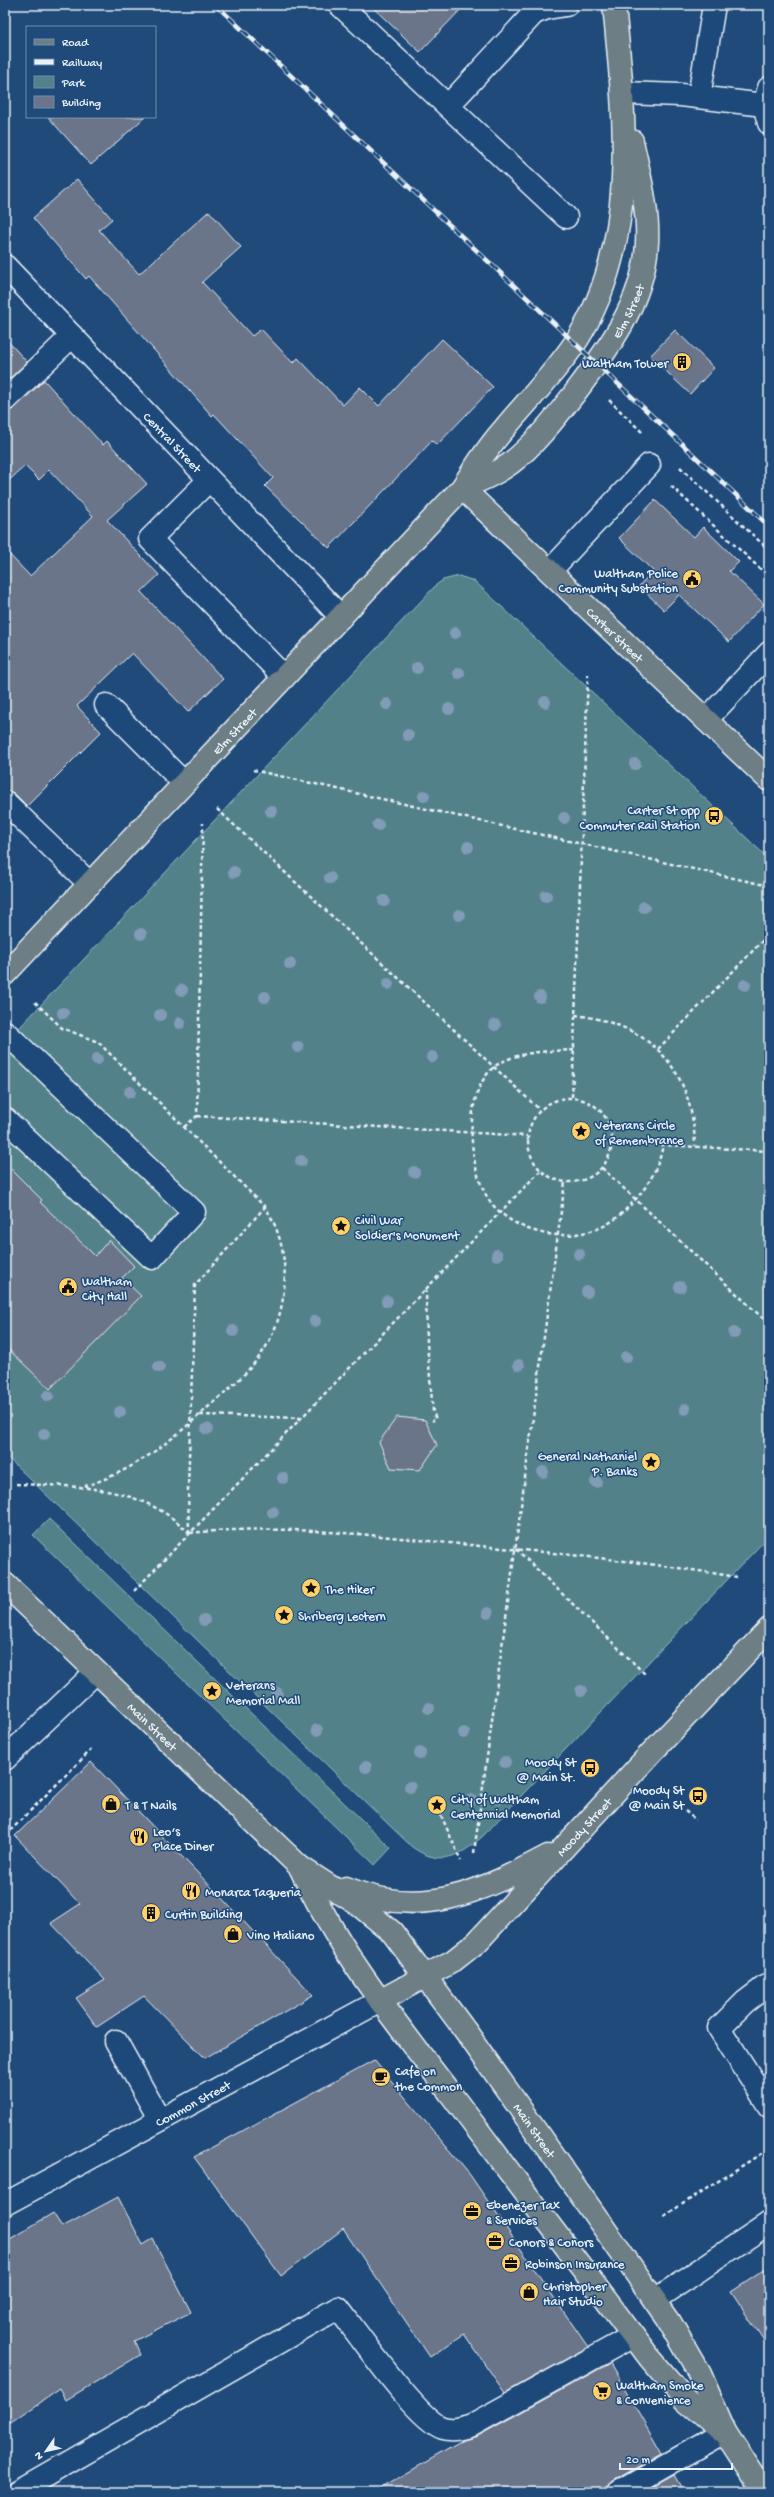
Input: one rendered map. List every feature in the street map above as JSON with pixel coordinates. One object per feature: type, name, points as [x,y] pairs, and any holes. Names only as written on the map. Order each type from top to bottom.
[{"type":"main road","name":"Elm Street","points":[[462,488],[503,468],[538,437],[608,348],[634,299],[645,263],[647,225],[623,93],[614,5]]},
{"type":"main road","name":"Elm Street","points":[[5,974],[462,488],[492,443],[575,343],[599,297],[614,250],[621,199],[624,145],[623,93]]},
{"type":"main road","name":"Carter Street","points":[[462,488],[769,780]]},
{"type":"main road","name":"Main Street","points":[[5,1584],[300,1867],[354,1901],[392,1932],[426,1976],[655,2300],[700,2374],[724,2432],[764,2492]]},
{"type":"main road","name":"Moody Street","points":[[380,2001],[453,1960],[477,1942],[563,1848],[769,1629]]},
{"type":"main road","points":[[300,1867],[369,1895],[404,1902],[433,1902],[480,1889],[563,1848]]},
{"type":"main road","name":"Main Street","points":[[300,1867],[340,1945],[380,2001],[634,2336],[686,2400],[724,2432]]},
{"type":"street","points":[[340,5],[566,217]]},
{"type":"street","points":[[448,106],[534,13],[547,8],[566,5]]},
{"type":"street","points":[[699,97],[714,5]]},
{"type":"street","points":[[623,93],[699,97],[767,105]]},
{"type":"street","name":"Central Street","points":[[5,266],[341,617]]},
{"type":"street","points":[[5,400],[72,336]]},
{"type":"street","points":[[550,571],[649,465]]},
{"type":"street","points":[[209,480],[150,539],[284,677]]},
{"type":"street","points":[[706,720],[769,653]]},
{"type":"street","points":[[106,705],[184,783]]},
{"type":"street","points":[[5,802],[90,884]]},
{"type":"street","points":[[5,1032],[194,1212],[152,1258],[5,1119]]},
{"type":"street","points":[[5,1759],[96,1672]]},
{"type":"street","points":[[769,1990],[766,1986],[755,1994],[719,2028],[769,2106]]},
{"type":"street","name":"Common Street","points":[[5,2204],[380,2001]]},
{"type":"street","points":[[116,2041],[160,2120]]},
{"type":"street","points":[[655,2300],[769,2223]]},
{"type":"street","points":[[17,2492],[338,2308],[419,2411],[441,2428],[454,2430],[472,2425],[634,2336]]},
{"type":"street","points":[[619,2492],[724,2432]]},
{"type":"path","points":[[605,396],[647,436]]},
{"type":"path","points":[[676,463],[769,550]]},
{"type":"path","points":[[649,465],[768,576]]},
{"type":"path","points":[[768,576],[769,571]]},
{"type":"path","points":[[572,1097],[588,674]]},
{"type":"path","points":[[253,770],[769,886]]},
{"type":"path","points":[[217,809],[539,1109]]},
{"type":"path","points":[[197,1116],[203,823]]},
{"type":"path","points":[[658,1049],[769,934]]},
{"type":"path","points":[[575,1015],[604,1019],[623,1026],[658,1049],[667,1058],[683,1083],[693,1117],[695,1146]]},
{"type":"path","points":[[574,1050],[518,1057],[494,1067],[482,1080],[478,1088],[473,1133],[478,1175],[485,1194],[500,1212],[532,1231],[558,1235],[595,1231],[616,1219],[636,1200],[651,1181],[663,1145]]},
{"type":"path","points":[[572,1097],[590,1102],[604,1114],[612,1132],[612,1142],[611,1151],[602,1168],[581,1181],[565,1182],[556,1180],[540,1170],[530,1154],[527,1136],[531,1122],[539,1109],[554,1100],[572,1097]]},
{"type":"path","points":[[184,1127],[197,1116],[527,1136]]},
{"type":"path","points":[[612,1142],[769,1151]]},
{"type":"path","points":[[602,1168],[769,1324]]},
{"type":"path","points":[[134,1591],[540,1170]]},
{"type":"path","points":[[474,1853],[565,1182]]},
{"type":"path","points":[[189,1533],[188,1487],[194,1285],[265,1207]]},
{"type":"path","points":[[426,1289],[427,1343],[433,1412],[436,1419],[432,1421]]},
{"type":"path","points":[[200,1415],[301,1418]]},
{"type":"path","points":[[16,1484],[85,1486],[109,1491],[158,1508],[174,1519],[189,1533],[236,1529],[289,1529],[654,1563],[737,1577]]},
{"type":"path","points":[[515,1549],[645,1674]]},
{"type":"path","points":[[5,1836],[91,1750]]},
{"type":"path","points":[[685,1811],[696,1820]]},
{"type":"path","points":[[441,1815],[462,1864]]},
{"type":"path","points":[[664,2216],[762,2153],[769,2157]]},
{"type":"green space","points":[[459,576],[474,581],[483,589],[769,859],[769,1536],[483,1836],[458,1854],[441,1858],[432,1857],[412,1847],[5,1455],[5,1043],[436,585],[443,580]]},
{"type":"green space","points":[[49,1519],[391,1848],[375,1865],[33,1535]]},
{"type":"building","points":[[370,5],[465,5],[420,52]]},
{"type":"building","points":[[49,118],[144,118],[91,165]]},
{"type":"building","points":[[77,179],[112,219],[99,230],[139,274],[209,211],[241,247],[202,282],[252,336],[261,329],[293,363],[298,358],[343,405],[360,387],[379,406],[442,339],[493,387],[437,445],[432,441],[329,548],[265,486],[273,478],[214,414],[212,416],[89,276],[86,279],[33,218]]},
{"type":"building","name":"Waltham Tower","points":[[675,330],[714,368],[690,394],[650,356]]},
{"type":"building","points":[[5,338],[27,362],[5,383]]},
{"type":"building","points":[[44,380],[103,445],[107,441],[147,484],[107,520],[159,575],[141,592],[223,679],[188,712],[132,653],[77,706],[101,732],[27,806],[14,793],[5,790],[5,550],[30,576],[93,516],[49,470],[39,480],[25,466],[5,484],[5,412],[14,409]]},
{"type":"building","name":"Waltham Police Community Substation","points":[[655,500],[694,537],[703,527],[739,562],[729,571],[764,604],[729,642],[679,595],[664,610],[639,586],[653,571],[619,538]]},
{"type":"building","name":"Waltham City Hall","points":[[5,1163],[42,1200],[40,1202],[95,1256],[109,1240],[134,1266],[122,1278],[141,1296],[50,1389],[5,1346]]},
{"type":"building","points":[[397,1417],[425,1420],[437,1445],[420,1470],[391,1468],[379,1442]]},
{"type":"building","name":"Curtin Building","points":[[91,1762],[313,1995],[205,2058],[144,1996],[97,2027],[76,1998],[105,1980],[51,1923],[80,1904],[15,1836]]},
{"type":"building","points":[[374,2060],[470,2175],[588,2347],[505,2393],[464,2334],[430,2357],[343,2229],[281,2276],[194,2157]]},
{"type":"building","points":[[118,2197],[143,2245],[153,2239],[191,2312],[134,2341],[140,2355],[66,2400],[60,2389],[5,2427],[5,2242],[53,2213],[62,2227]]},
{"type":"building","points":[[769,2267],[769,2349],[731,2292]]},
{"type":"building","points":[[610,2363],[662,2453],[613,2481],[607,2492],[374,2492],[464,2440],[478,2436]]},
{"type":"building","points":[[674,2475],[684,2492],[644,2492]]},
{"type":"railway","points":[[216,5],[769,526]]},
{"type":"place","name":"Waltham Tower","points":[[682,362]]},
{"type":"place","name":"Waltham Police Community Substation","points":[[692,579]]},
{"type":"place","name":"Carter St opp Commuter Rail Station","points":[[714,816]]},
{"type":"place","name":"Veterans Circle of Remembrance","points":[[581,1131]]},
{"type":"place","name":"Civil War Soldier's Monument","points":[[341,1226]]},
{"type":"place","name":"Waltham City Hall","points":[[68,1287]]},
{"type":"place","name":"General Nathaniel P. Banks","points":[[651,1462]]},
{"type":"place","name":"The Hiker","points":[[311,1588]]},
{"type":"place","name":"Shriberg Lectern","points":[[284,1615]]},
{"type":"place","name":"Veterans Memorial Mall","points":[[212,1691]]},
{"type":"place","name":"Moody St @ Main St.","points":[[590,1768]]},
{"type":"place","name":"Moody St @ Main St","points":[[698,1796]]},
{"type":"place","name":"T & T Nails","points":[[111,1804]]},
{"type":"place","name":"City of Waltham Centennial Memorial","points":[[437,1805]]},
{"type":"place","name":"Leo‘s Place Diner","points":[[139,1837]]},
{"type":"place","name":"Monarca Taqueria","points":[[191,1891]]},
{"type":"place","name":"Curtin Building","points":[[151,1913]]},
{"type":"place","name":"Vino Italiano","points":[[233,1934]]},
{"type":"place","name":"Cafe on the Common","points":[[381,2077]]},
{"type":"place","name":"Ebenezer Tax & Services","points":[[472,2211]]},
{"type":"place","name":"Conors & Conors","points":[[495,2241]]},
{"type":"place","name":"Robinson Insurance","points":[[511,2263]]},
{"type":"place","name":"Christopher Hair Studio","points":[[529,2292]]},
{"type":"place","name":"Waltham Smoke & Convenience","points":[[602,2391]]}]
